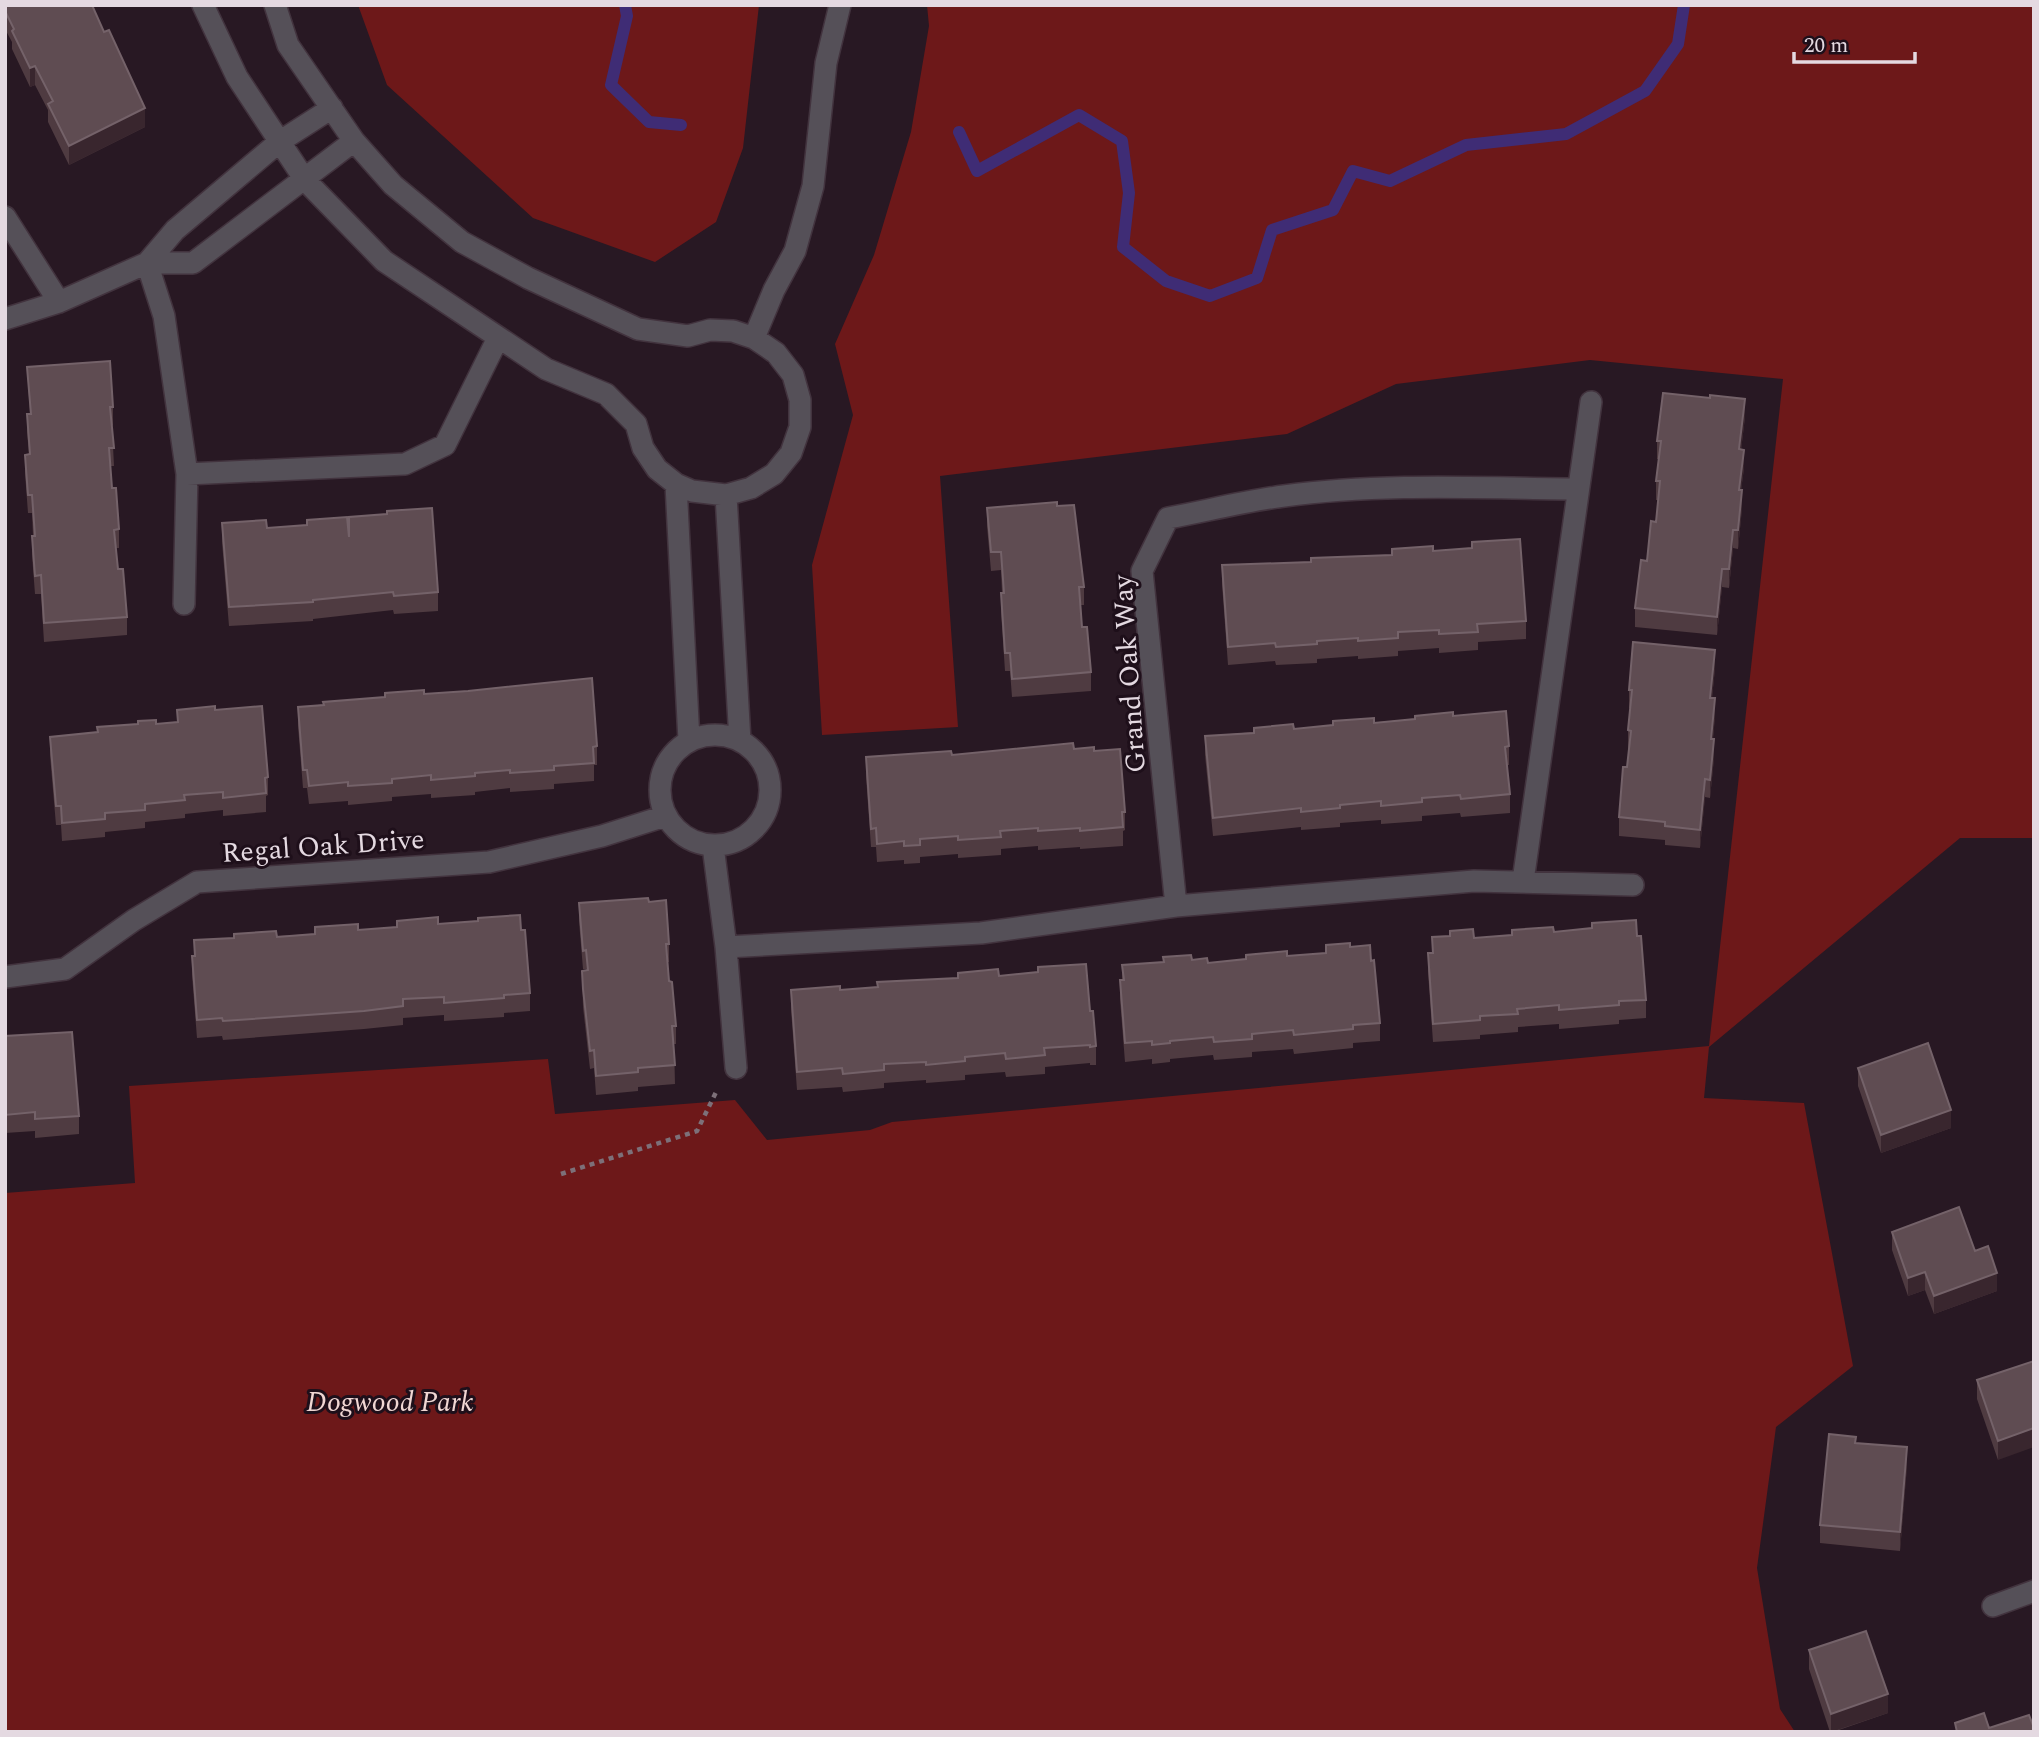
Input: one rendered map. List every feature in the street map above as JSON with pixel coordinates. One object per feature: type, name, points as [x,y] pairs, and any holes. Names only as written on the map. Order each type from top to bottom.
[{"type":"street","points":[[204,5],[237,78],[305,180],[384,261],[546,369],[606,394],[636,424],[643,448],[657,469],[676,484],[692,491],[726,495],[751,488],[774,474],[791,453],[800,427],[800,400],[793,375],[776,353],[754,338],[733,331],[710,330],[688,336],[638,329],[528,278],[462,242],[393,185],[354,141],[288,45],[275,5]]},
{"type":"street","points":[[754,338],[774,290],[795,251],[809,199],[826,63],[840,5]]},
{"type":"street","points":[[147,263],[175,230],[279,142],[332,108]]},
{"type":"street","points":[[5,319],[59,302],[147,263],[193,263],[354,141]]},
{"type":"street","points":[[5,217],[59,302]]},
{"type":"street","points":[[147,263],[164,316],[187,474],[184,604]]},
{"type":"street","points":[[187,474],[405,464],[445,445],[498,338]]},
{"type":"street","points":[[1522,881],[1591,402]]},
{"type":"street","points":[[676,484],[689,741]]},
{"type":"street","name":"Grand Oak Way","points":[[1177,906],[1142,571],[1168,518],[1284,496],[1367,490],[1462,487],[1578,489]]},
{"type":"street","points":[[726,495],[740,741]]},
{"type":"street","points":[[708,735],[722,735],[740,741],[760,757],[766,768],[770,787],[768,807],[756,828],[733,843],[713,846],[686,838],[676,831],[665,816],[659,788],[663,770],[673,754],[689,741],[708,735]]},
{"type":"street","name":"Regal Oak Drive","points":[[5,976],[65,969],[134,920],[197,881],[489,862],[602,836],[665,816]]},
{"type":"street","points":[[713,846],[726,947],[736,1068]]},
{"type":"street","points":[[726,947],[981,933],[1177,906],[1474,881],[1633,886]]},
{"type":"street","points":[[1993,1606],[2034,1591]]},
{"type":"path","points":[[561,1174],[697,1131],[721,1077],[736,1068]]},
{"type":"green space","points":[[358,5],[759,5],[743,148],[716,222],[655,262],[533,218],[387,85]]},
{"type":"green space","name":"Dogwood Park","points":[[927,5],[2034,5],[2034,838],[1960,838],[1709,1047],[1704,1098],[1804,1103],[1853,1366],[1776,1427],[1757,1568],[1780,1709],[1795,1732],[5,1732],[5,1193],[135,1183],[129,1086],[548,1059],[555,1114],[735,1100],[767,1140],[870,1130],[892,1122],[1709,1046],[1783,379],[1590,360],[1396,384],[1287,434],[940,476],[958,727],[822,735],[812,565],[853,415],[835,344],[874,255],[911,132],[929,26]]},
{"type":"building","points":[[5,5],[92,5],[104,32],[109,30],[145,108],[69,146],[48,104],[53,101],[35,66],[30,68],[12,31],[14,29],[5,11]]},
{"type":"building","points":[[110,361],[113,407],[110,407],[114,448],[109,448],[119,529],[114,530],[118,569],[123,569],[127,617],[44,623],[41,575],[35,576],[32,495],[28,495],[25,455],[30,454],[27,414],[31,414],[27,367]]},
{"type":"building","points":[[1663,393],[1745,399],[1739,449],[1744,450],[1738,530],[1733,530],[1729,569],[1722,569],[1717,617],[1635,608],[1641,560],[1647,561],[1651,521],[1656,522],[1660,481],[1656,481],[1661,441],[1657,441]]},
{"type":"building","points":[[1057,502],[1057,506],[1074,505],[1084,587],[1079,587],[1082,627],[1087,627],[1091,672],[1012,679],[1010,653],[1005,653],[1001,552],[991,552],[987,508]]},
{"type":"building","points":[[432,508],[438,592],[394,596],[393,592],[313,602],[229,607],[222,523],[266,520],[267,528],[307,525],[307,520],[347,517],[349,537],[349,517]]},
{"type":"building","points":[[1520,539],[1526,621],[1477,624],[1478,632],[1398,632],[1398,638],[1317,641],[1317,644],[1276,647],[1275,643],[1228,647],[1222,565],[1311,562],[1311,558],[1392,555],[1392,549],[1433,546],[1433,551],[1472,548],[1472,542]]},
{"type":"building","points":[[1633,642],[1715,650],[1710,698],[1715,698],[1711,739],[1714,739],[1710,780],[1705,779],[1700,830],[1665,826],[1665,822],[1619,817],[1623,767],[1627,767],[1631,731],[1628,730]]},
{"type":"building","points":[[592,678],[597,746],[593,747],[594,763],[554,766],[554,770],[510,773],[510,770],[431,780],[431,775],[392,779],[392,783],[348,786],[348,782],[309,786],[307,770],[303,770],[298,707],[324,705],[323,702],[385,697],[385,693],[468,691]]},
{"type":"building","points":[[215,706],[215,710],[262,706],[268,777],[265,778],[266,793],[223,798],[223,792],[184,795],[185,800],[145,804],[145,810],[105,813],[105,819],[62,823],[61,806],[56,806],[50,737],[98,732],[97,727],[138,724],[138,721],[156,720],[156,724],[178,722],[177,710]]},
{"type":"building","points":[[1506,711],[1509,746],[1505,747],[1510,794],[1461,799],[1460,795],[1422,798],[1422,802],[1381,806],[1381,801],[1301,812],[1301,808],[1213,818],[1205,736],[1254,733],[1254,728],[1293,724],[1294,729],[1333,725],[1333,721],[1374,718],[1374,723],[1453,712],[1453,716]]},
{"type":"building","points":[[1073,743],[1074,749],[1120,749],[1125,812],[1122,812],[1123,827],[1080,831],[1080,828],[1038,831],[1038,828],[1000,831],[1001,837],[920,839],[920,845],[904,846],[904,841],[877,844],[876,828],[871,829],[866,757],[951,751],[952,755]]},
{"type":"building","points":[[648,898],[649,902],[666,900],[669,944],[666,944],[676,1026],[672,1026],[675,1065],[638,1068],[638,1072],[596,1076],[594,1050],[590,1051],[583,989],[582,971],[588,970],[586,950],[583,951],[579,903]]},
{"type":"building","points":[[520,915],[521,930],[525,930],[530,993],[444,1003],[444,997],[403,999],[403,1006],[364,1011],[223,1021],[222,1018],[197,1020],[192,956],[195,956],[194,940],[234,938],[234,934],[276,931],[277,937],[315,934],[315,927],[358,924],[358,930],[397,927],[397,921],[438,917],[438,924]]},
{"type":"building","points":[[1636,920],[1637,936],[1641,936],[1646,1000],[1559,1010],[1559,1005],[1517,1009],[1518,1014],[1480,1016],[1480,1020],[1433,1024],[1428,953],[1433,953],[1432,937],[1450,936],[1450,931],[1473,929],[1474,938],[1512,935],[1512,930],[1553,927],[1554,932],[1592,928],[1592,923]]},
{"type":"building","points":[[1350,943],[1350,947],[1370,945],[1380,1023],[1353,1025],[1353,1029],[1294,1035],[1293,1030],[1252,1034],[1252,1039],[1214,1042],[1213,1037],[1152,1045],[1152,1041],[1125,1043],[1120,980],[1124,980],[1122,965],[1164,962],[1163,957],[1191,955],[1192,960],[1207,958],[1208,963],[1246,959],[1246,955],[1287,951],[1287,956],[1326,953],[1326,945]]},
{"type":"building","points":[[1086,964],[1096,1046],[1044,1048],[1045,1055],[1006,1059],[1005,1053],[926,1065],[926,1062],[884,1064],[884,1070],[843,1074],[842,1068],[797,1072],[791,990],[840,986],[840,990],[878,987],[877,982],[958,978],[958,973],[998,969],[999,976],[1038,972],[1038,967]]},
{"type":"building","points":[[72,1032],[79,1116],[35,1119],[35,1112],[5,1115],[5,1036]]},
{"type":"building","points":[[1928,1043],[1951,1110],[1881,1135],[1858,1068]]},
{"type":"building","points":[[1959,1207],[1975,1251],[1988,1246],[1997,1273],[1934,1296],[1925,1272],[1908,1278],[1892,1232]]},
{"type":"building","points":[[2034,1361],[2034,1428],[1998,1441],[1977,1380]]},
{"type":"building","points":[[1829,1434],[1856,1437],[1855,1443],[1907,1447],[1900,1532],[1820,1525]]},
{"type":"building","points":[[1866,1631],[1888,1694],[1831,1714],[1809,1650]]},
{"type":"building","points":[[1984,1713],[1989,1728],[2029,1715],[2034,1732],[1957,1732],[1955,1723]]},
{"type":"waterway","points":[[625,5],[627,16],[611,85],[649,122],[681,125]]},
{"type":"waterway","points":[[959,132],[977,171],[1079,115],[1122,141],[1129,193],[1123,247],[1166,281],[1210,296],[1257,278],[1272,230],[1333,210],[1353,171],[1390,181],[1466,145],[1566,134],[1645,91],[1678,44],[1684,5]]}]
